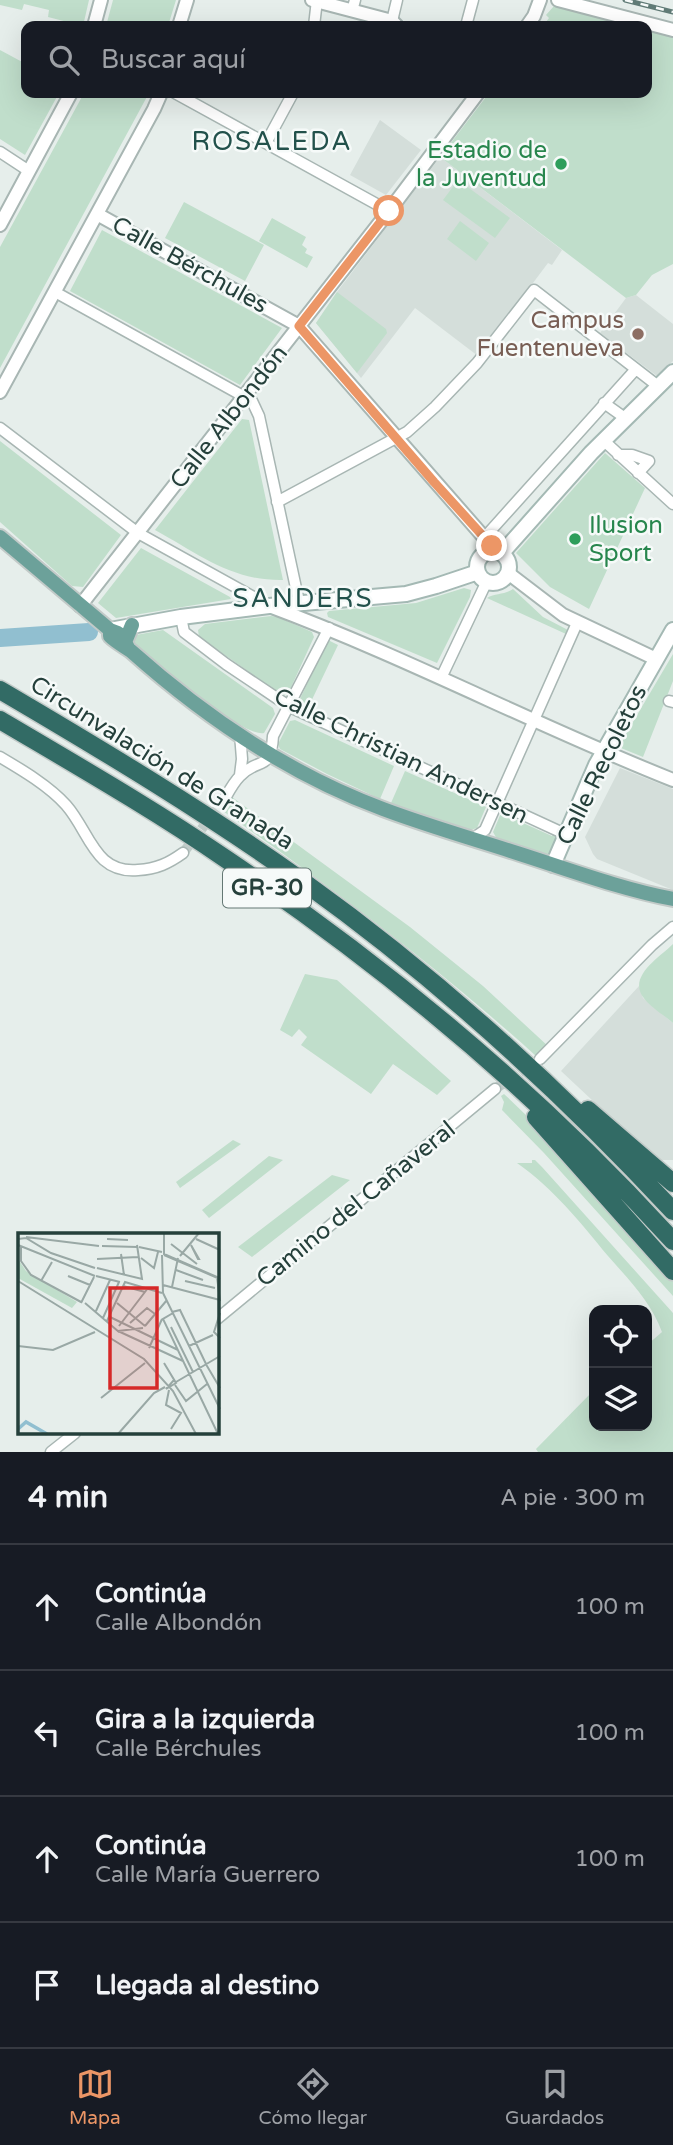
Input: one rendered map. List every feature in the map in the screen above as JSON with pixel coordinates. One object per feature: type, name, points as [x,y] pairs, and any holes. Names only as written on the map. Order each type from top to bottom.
[{"type":"highway","name":"Circunvalación de Granada","points":[[0,690],[196,810],[307,884],[487,1028],[673,1211]]},
{"type":"highway","name":"Circunvalación de Granada","points":[[0,720],[228,860],[354,952],[516,1084],[621,1183],[673,1241]]},
{"type":"highway","points":[[516,1084],[530,1111],[673,1271]]},
{"type":"highway","points":[[556,1094],[587,1109],[673,1184]]},
{"type":"main road","points":[[483,577],[478,562],[494,553],[673,372]]},
{"type":"main road","points":[[0,537],[110,630]]},
{"type":"main road","points":[[110,630],[181,617],[269,606],[299,610],[315,601],[406,594],[483,577],[499,582],[508,573],[509,564],[494,553]]},
{"type":"main road","points":[[127,645],[132,625]]},
{"type":"main road","points":[[110,630],[110,636],[127,645],[163,680],[254,743],[345,792],[382,809],[472,839],[486,837],[553,865],[670,901]]},
{"type":"main road","name":"Calle Recoletos","points":[[553,865],[603,752],[673,630]]},
{"type":"street","points":[[95,21],[101,0]]},
{"type":"street","points":[[181,21],[187,0]]},
{"type":"street","points":[[314,21],[315,0],[354,5],[388,21]]},
{"type":"street","points":[[394,21],[397,0]]},
{"type":"street","points":[[467,21],[473,0]]},
{"type":"street","points":[[530,21],[540,0]]},
{"type":"street","points":[[558,0],[638,21]]},
{"type":"street","points":[[652,25],[673,30]]},
{"type":"street","points":[[0,225],[68,98]]},
{"type":"street","points":[[0,392],[158,98]]},
{"type":"street","points":[[184,98],[389,211]]},
{"type":"street","points":[[266,143],[290,98]]},
{"type":"street","name":"Calle Albondón","points":[[80,606],[474,98]]},
{"type":"street","points":[[0,152],[29,171]]},
{"type":"street","name":"Calle Bérchules","points":[[97,214],[299,326],[484,538]]},
{"type":"street","points":[[277,502],[396,438],[425,415],[458,384],[506,328],[534,290],[659,386]]},
{"type":"street","points":[[55,292],[252,401],[259,416],[299,610],[329,628],[603,752],[673,780]]},
{"type":"street","points":[[494,553],[484,538],[636,369]]},
{"type":"street","points":[[604,402],[625,418]]},
{"type":"street","points":[[0,428],[138,533],[269,606]]},
{"type":"street","points":[[603,440],[673,505]]},
{"type":"street","points":[[618,455],[632,455],[649,461],[638,473]]},
{"type":"street","points":[[508,573],[577,623],[656,659]]},
{"type":"street","points":[[441,678],[483,577]]},
{"type":"street","points":[[315,601],[317,615],[329,628]]},
{"type":"street","name":"Calle Christian Andersen","points":[[181,617],[184,632],[290,707],[565,834]]},
{"type":"street","points":[[486,837],[496,802],[577,623]]},
{"type":"street","points":[[223,800],[240,775],[272,755],[273,736],[329,628]]},
{"type":"street","points":[[240,733],[240,775]]},
{"type":"street","points":[[254,743],[273,736]]},
{"type":"street","points":[[0,757],[19,768],[66,805],[107,864],[119,870],[148,869],[168,863],[183,853]]},
{"type":"street","points":[[540,1059],[673,927]]},
{"type":"street","name":"Camino del Cañaveral","points":[[219,1317],[495,1089]]},
{"type":"street","points":[[51,1452],[74,1434]]},
{"type":"shaded area","points":[[380,120],[421,150],[386,195],[350,175]]},
{"type":"shaded area","points":[[440,157],[562,250],[552,265],[548,263],[478,356],[415,308],[361,378],[316,323]]},
{"type":"shaded area","name":"Campus Fuentenueva","points":[[636,295],[673,324],[673,361],[657,376],[600,333],[626,298]]},
{"type":"shaded area","points":[[620,768],[673,789],[673,890],[597,859],[585,837]]},
{"type":"shaded area","points":[[639,986],[643,998],[673,1023],[673,1160],[656,1160],[561,1071]]},
{"type":"green space","points":[[0,0],[89,0],[84,21],[64,21],[48,17],[49,10],[24,4],[22,10],[0,5]]},
{"type":"green space","points":[[113,0],[176,0],[170,21],[107,21]]},
{"type":"green space","points":[[554,6],[613,21],[547,21],[549,18],[546,15]]},
{"type":"green space","name":"Estadio de la Juventud","points":[[652,31],[673,37],[673,264],[652,275],[636,295],[626,298],[440,157],[485,98],[652,98]]},
{"type":"green space","points":[[0,50],[21,61],[21,98],[56,98],[25,155],[0,139]]},
{"type":"green space","points":[[81,98],[146,98],[0,368],[0,247]]},
{"type":"green space","points":[[458,180],[510,218],[495,238],[443,200]]},
{"type":"green space","points":[[184,202],[264,245],[245,281],[165,238]]},
{"type":"green space","points":[[272,218],[306,237],[302,245],[307,249],[305,253],[313,257],[307,268],[259,241]]},
{"type":"green space","points":[[460,221],[489,243],[476,261],[447,239]]},
{"type":"green space","points":[[102,230],[282,328],[240,385],[70,291]]},
{"type":"green space","points":[[337,292],[386,329],[387,333],[357,373],[316,323]]},
{"type":"green space","points":[[242,419],[249,420],[283,580],[264,579],[231,571],[155,530]]},
{"type":"green space","points":[[0,441],[121,535],[83,587],[72,586],[0,522]]},
{"type":"green space","name":"Ilusion Sport","points":[[605,453],[645,488],[589,609],[550,587],[516,553]]},
{"type":"green space","points":[[141,548],[231,599],[116,618],[98,603]]},
{"type":"green space","points":[[464,588],[471,590],[470,597],[437,663],[328,617],[327,613],[416,603]]},
{"type":"green space","points":[[513,589],[543,617],[568,630],[566,634],[487,598]]},
{"type":"green space","points":[[271,616],[312,632],[314,637],[288,694],[282,695],[199,637],[198,630],[205,624]]},
{"type":"green space","points":[[163,630],[273,708],[275,714],[264,733],[238,724],[220,712],[136,647],[133,640],[136,635]]},
{"type":"green space","points":[[328,640],[338,645],[308,708],[299,701]]},
{"type":"green space","points":[[673,654],[673,681],[643,757],[621,748],[620,744]]},
{"type":"green space","points":[[295,720],[394,766],[380,799],[280,749],[278,744],[290,721]]},
{"type":"green space","points":[[405,771],[486,807],[477,828],[467,831],[391,803]]},
{"type":"green space","points":[[232,797],[410,927],[483,986],[549,1047],[537,1057],[462,991],[384,929],[223,811]]},
{"type":"green space","points":[[501,813],[552,836],[554,833],[557,835],[558,839],[549,858],[497,839],[493,832]]},
{"type":"green space","points":[[673,944],[673,1023],[649,1004],[639,989],[642,974]]},
{"type":"green space","points":[[305,974],[337,980],[451,1081],[437,1095],[393,1064],[371,1094],[301,1045],[307,1037],[299,1029],[292,1037],[280,1030]]},
{"type":"green space","points":[[504,1094],[570,1161],[673,1280],[673,1296],[502,1110],[504,1102],[501,1096]]},
{"type":"green space","points":[[233,1140],[241,1144],[180,1188],[176,1182]]},
{"type":"green space","points":[[269,1156],[283,1160],[209,1218],[202,1210]]},
{"type":"green space","points":[[532,1160],[535,1160],[542,1167],[673,1313],[673,1452],[538,1452],[536,1449],[589,1395],[589,1431],[652,1431],[652,1341],[662,1332],[652,1305],[648,1305],[577,1218],[517,1163],[532,1163]]},
{"type":"green space","points":[[332,1175],[350,1180],[252,1257],[238,1247]]},
{"type":"waterway","points":[[0,638],[89,632]]},
{"type":"tunnel","points":[[183,853],[224,800]]},
{"type":"tunnel","points":[[495,1089],[531,1065]]},
{"type":"railway","points":[[625,0],[673,12]]},
{"type":"place","name":"Estadio de la Juventud","points":[[561,164]]},
{"type":"place","name":"Campus Fuentenueva","points":[[638,334]]},
{"type":"place","name":"Ilusion Sport","points":[[575,539]]},
{"type":"district","name":"ROSALEDA","points":[[272,141]]},
{"type":"district","name":"SANDERS","points":[[303,598]]},
{"type":"route","points":[[389,211],[299,326],[492,546]]}]
